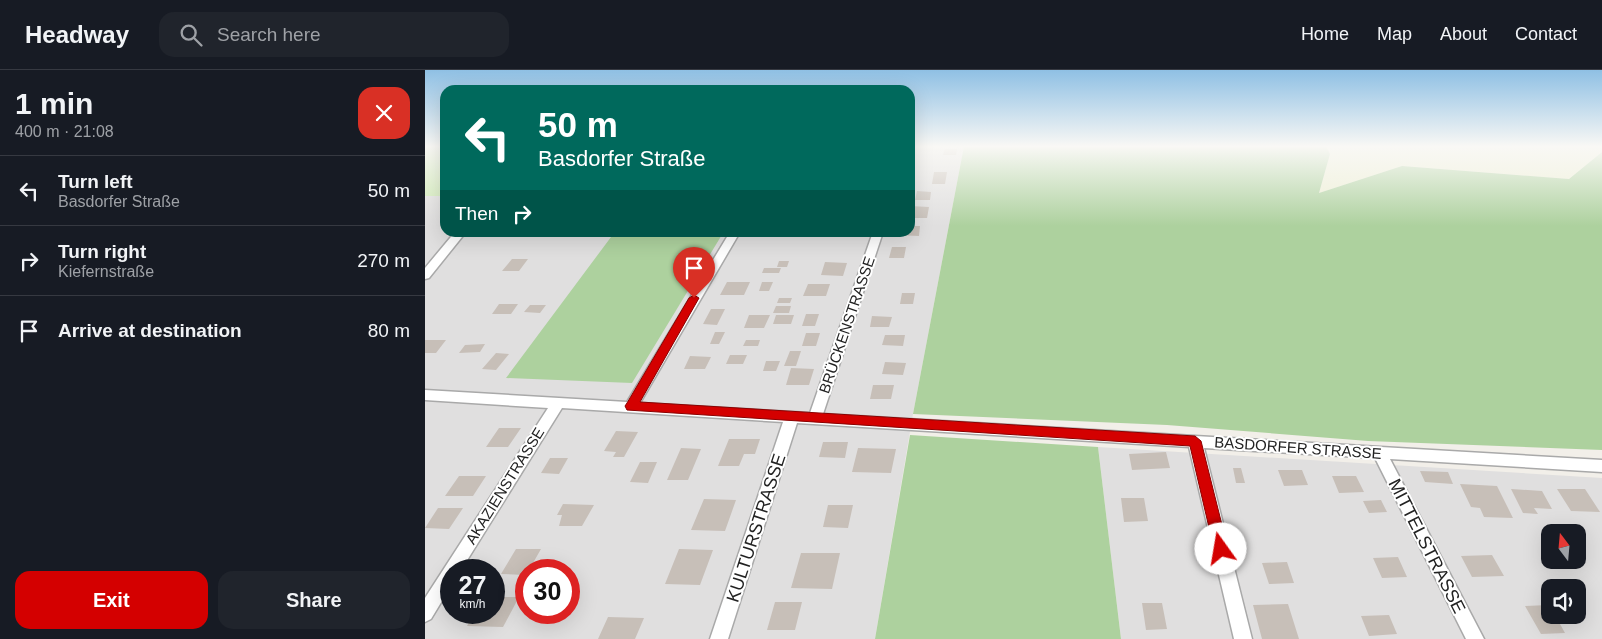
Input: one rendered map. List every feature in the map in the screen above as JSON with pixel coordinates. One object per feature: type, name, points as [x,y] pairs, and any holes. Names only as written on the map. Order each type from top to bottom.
[{"type":"street","points":[[425,274],[457,237]]},
{"type":"street","points":[[631,406],[732,237]]},
{"type":"street","name":"BRÜCKENSTRASSE","points":[[815,418],[876,237]]},
{"type":"street","name":"BASDORFER STRASSE","points":[[425,395],[1195,441],[1600,468]]},
{"type":"street","name":"AKAZIENSTRASSE","points":[[460,559],[558,403]]},
{"type":"street","name":"KULTURSTRASSE","points":[[719,639],[793,417]]},
{"type":"street","points":[[1195,441],[1243,639]]},
{"type":"street","name":"MITTELSTRASSE","points":[[1380,453],[1475,639]]},
{"type":"street","name":"AKAZIENSTRASSE","points":[[425,613],[440,590]]},
{"type":"shaded area","points":[[915,173],[959,173],[913,414],[875,639],[425,639],[425,196],[440,196],[440,237],[915,237]]},
{"type":"shaded area","points":[[1098,447],[1602,478],[1602,639],[1121,639]]},
{"type":"green space","points":[[425,173],[440,173],[440,196],[425,196]]},
{"type":"green space","points":[[959,173],[1325,173],[1319,193],[1382,173],[1486,173],[1569,179],[1577,173],[1602,173],[1602,450],[1368,441],[1167,425],[913,414]]},
{"type":"green space","points":[[1325,173],[1382,173],[1319,193]]},
{"type":"green space","points":[[1486,173],[1577,173],[1569,179]]},
{"type":"green space","points":[[611,237],[721,237],[632,383],[506,378]]},
{"type":"green space","points":[[910,435],[1098,447],[1121,639],[875,639]]},
{"type":"building","points":[[934,173],[947,173],[945,184],[932,184]]},
{"type":"building","points":[[917,191],[931,192],[930,200],[915,200]]},
{"type":"building","points":[[915,206],[929,207],[927,218],[915,218]]},
{"type":"building","points":[[915,226],[920,226],[919,236],[915,236]]},
{"type":"building","points":[[892,247],[906,247],[904,258],[889,258]]},
{"type":"building","points":[[512,259],[528,259],[519,271],[502,271]]},
{"type":"building","points":[[779,261],[789,261],[787,267],[777,267]]},
{"type":"building","points":[[825,262],[847,263],[843,276],[821,275]]},
{"type":"building","points":[[764,268],[781,268],[779,273],[762,273]]},
{"type":"building","points":[[727,282],[750,282],[744,295],[720,295]]},
{"type":"building","points":[[762,282],[773,282],[769,291],[759,291]]},
{"type":"building","points":[[808,284],[830,284],[826,296],[803,296]]},
{"type":"building","points":[[902,293],[915,293],[913,304],[900,304]]},
{"type":"building","points":[[779,298],[792,298],[790,303],[777,303]]},
{"type":"building","points":[[499,304],[518,304],[511,314],[492,314]]},
{"type":"building","points":[[530,305],[546,305],[540,313],[524,312]]},
{"type":"building","points":[[776,306],[791,306],[789,313],[773,313]]},
{"type":"building","points":[[711,309],[725,309],[717,325],[703,324]]},
{"type":"building","points":[[806,314],[819,314],[815,326],[802,326]]},
{"type":"building","points":[[749,315],[770,315],[764,328],[744,328]]},
{"type":"building","points":[[776,315],[794,315],[791,324],[773,324]]},
{"type":"building","points":[[872,316],[892,317],[889,327],[870,327]]},
{"type":"building","points":[[715,332],[725,332],[719,344],[710,344]]},
{"type":"building","points":[[806,333],[820,333],[816,346],[802,346]]},
{"type":"building","points":[[885,335],[905,335],[903,346],[882,345]]},
{"type":"building","points":[[425,340],[446,340],[436,353],[425,353]]},
{"type":"building","points":[[746,340],[760,340],[758,346],[743,346]]},
{"type":"building","points":[[485,344],[480,352],[459,353],[465,345]]},
{"type":"building","points":[[790,351],[801,351],[796,366],[784,366]]},
{"type":"building","points":[[496,353],[509,354],[496,370],[482,369]]},
{"type":"building","points":[[730,355],[747,355],[743,364],[726,364]]},
{"type":"building","points":[[690,356],[711,357],[705,369],[684,369]]},
{"type":"building","points":[[766,361],[780,361],[776,371],[763,371]]},
{"type":"building","points":[[885,362],[906,363],[903,375],[882,374]]},
{"type":"building","points":[[791,368],[814,369],[809,385],[786,385]]},
{"type":"building","points":[[873,385],[894,385],[891,399],[870,399]]},
{"type":"building","points":[[499,428],[521,428],[508,447],[486,447]]},
{"type":"building","points":[[616,431],[638,432],[624,457],[613,457],[616,452],[604,451]]},
{"type":"building","points":[[729,439],[760,439],[755,454],[744,454],[739,466],[718,466]]},
{"type":"building","points":[[823,442],[848,442],[845,458],[819,457]]},
{"type":"building","points":[[681,448],[701,449],[688,480],[667,480]]},
{"type":"building","points":[[858,448],[896,449],[891,473],[852,472]]},
{"type":"building","points":[[1166,452],[1170,468],[1132,470],[1129,454]]},
{"type":"building","points":[[550,458],[568,458],[559,474],[541,473]]},
{"type":"building","points":[[640,462],[657,462],[648,483],[630,482]]},
{"type":"building","points":[[1233,468],[1241,468],[1245,483],[1236,483]]},
{"type":"building","points":[[1278,470],[1302,470],[1308,485],[1284,486]]},
{"type":"building","points":[[1420,471],[1448,472],[1453,484],[1425,482]]},
{"type":"building","points":[[459,476],[486,476],[473,496],[445,496]]},
{"type":"building","points":[[1332,476],[1356,476],[1364,492],[1339,493]]},
{"type":"building","points":[[1460,484],[1497,486],[1513,518],[1484,517],[1480,508],[1471,507]]},
{"type":"building","points":[[1511,489],[1542,491],[1552,509],[1534,508],[1538,514],[1523,513]]},
{"type":"building","points":[[1557,489],[1585,489],[1600,512],[1571,511]]},
{"type":"building","points":[[1121,498],[1144,498],[1148,521],[1124,522]]},
{"type":"building","points":[[704,499],[736,500],[725,531],[691,530]]},
{"type":"building","points":[[1381,500],[1387,512],[1369,513],[1363,501]]},
{"type":"building","points":[[563,504],[594,505],[582,526],[559,526],[562,515],[557,515]]},
{"type":"building","points":[[828,505],[853,505],[848,528],[823,527]]},
{"type":"building","points":[[438,508],[463,508],[449,529],[425,528]]},
{"type":"building","points":[[516,549],[541,549],[535,559],[515,559],[515,575],[505,574],[505,567]]},
{"type":"building","points":[[679,549],[713,550],[700,585],[665,584]]},
{"type":"building","points":[[801,553],[840,553],[832,589],[791,588]]},
{"type":"building","points":[[1492,555],[1504,576],[1472,577],[1461,556]]},
{"type":"building","points":[[1398,557],[1407,577],[1382,578],[1373,558]]},
{"type":"building","points":[[1287,562],[1294,583],[1269,584],[1262,563]]},
{"type":"building","points":[[505,597],[515,597],[515,604],[505,623]]},
{"type":"building","points":[[775,602],[802,602],[795,630],[767,630]]},
{"type":"building","points":[[1142,603],[1162,603],[1167,629],[1146,630]]},
{"type":"building","points":[[1288,604],[1299,639],[1262,639],[1253,605]]},
{"type":"building","points":[[1541,605],[1541,624],[1560,624],[1565,633],[1541,634],[1525,606]]},
{"type":"building","points":[[1389,615],[1397,634],[1369,636],[1361,616]]},
{"type":"building","points":[[608,617],[644,618],[635,639],[598,639]]},
{"type":"building","points":[[468,624],[505,624],[503,627],[467,626]]},
{"type":"route","points":[[694,298],[631,406],[1195,441],[1221,549]]}]
